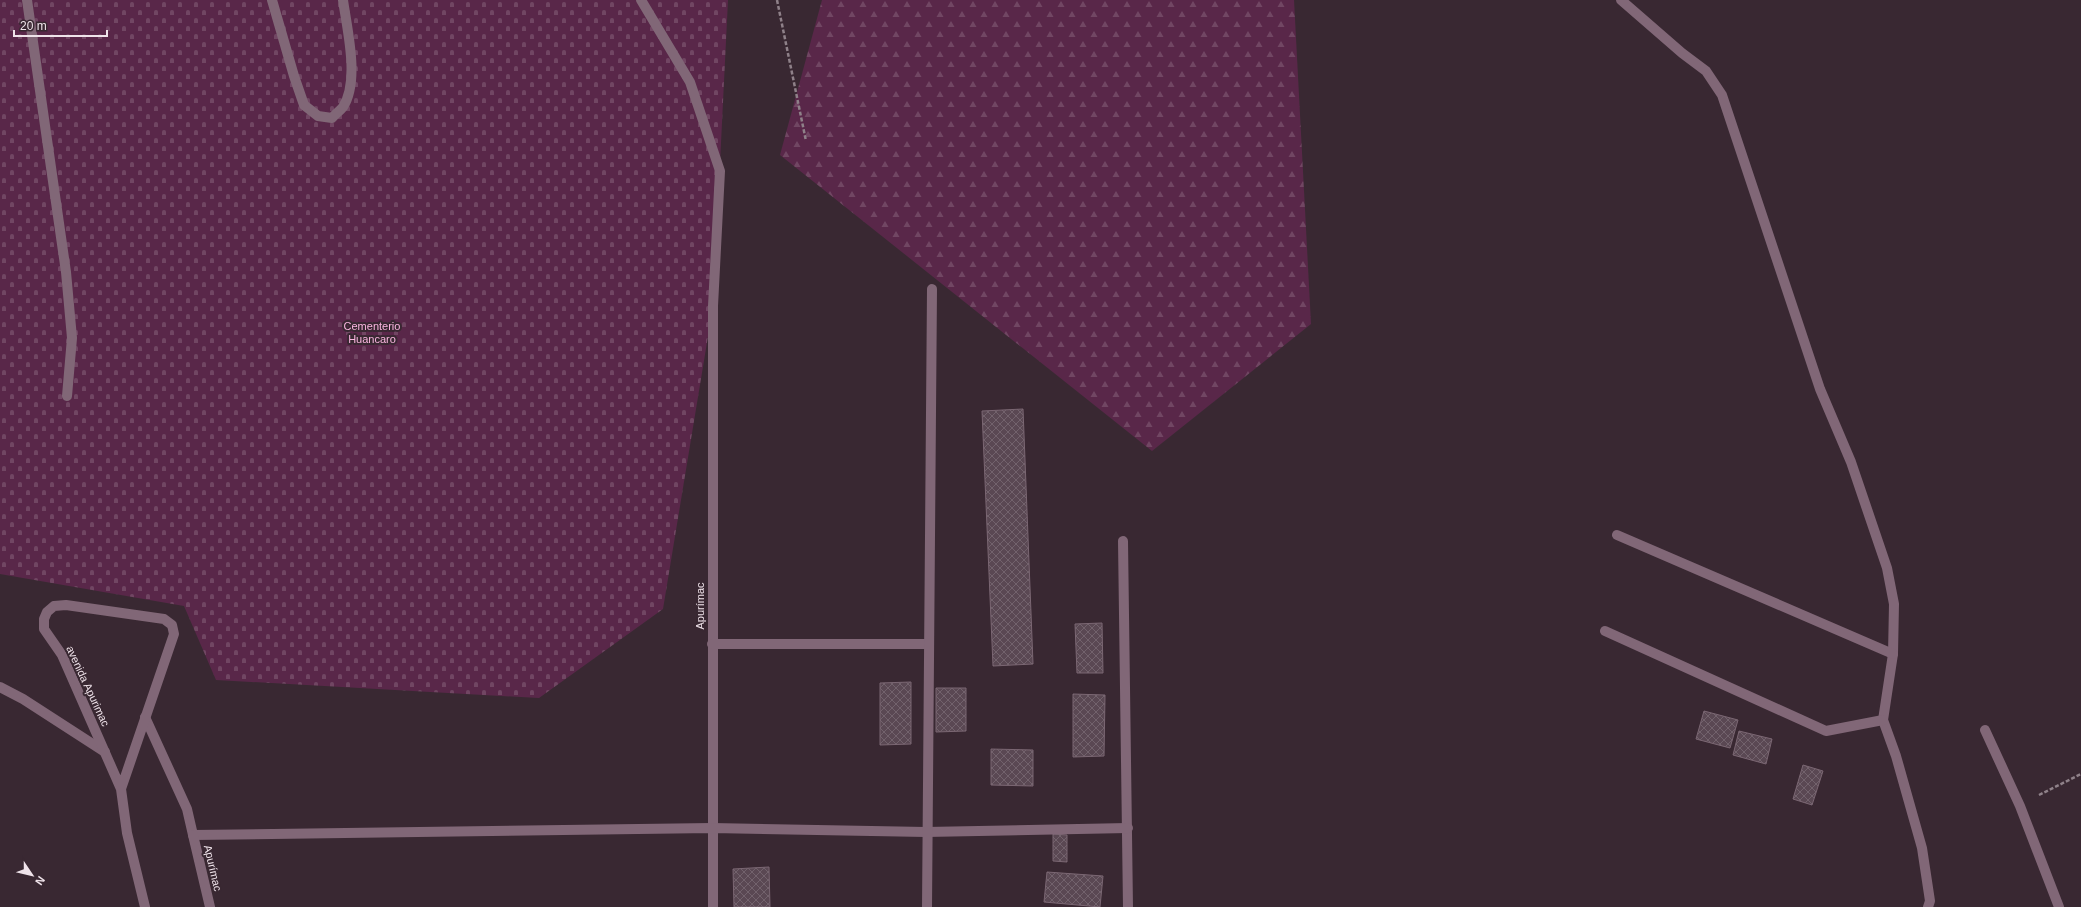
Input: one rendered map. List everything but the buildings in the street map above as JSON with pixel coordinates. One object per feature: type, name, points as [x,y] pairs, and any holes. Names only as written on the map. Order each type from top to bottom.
[{"type":"street","points":[[26,0],[66,272],[72,338],[67,396]]},
{"type":"street","points":[[272,0],[304,105],[318,116],[332,118],[343,107],[349,92],[352,67],[343,0]]},
{"type":"street","name":"Apurímac","points":[[641,0],[690,82],[720,171],[712,306],[713,907]]},
{"type":"street","points":[[1621,0],[1682,53],[1706,71],[1722,95],[1820,389],[1851,462],[1887,568],[1894,604],[1893,654],[1883,720],[1896,756],[1922,848],[1930,901],[1928,907]]},
{"type":"street","points":[[927,907],[926,832],[932,289]]},
{"type":"street","points":[[1616,535],[1893,654]]},
{"type":"street","points":[[1123,541],[1128,907]]},
{"type":"street","name":"avenida Apurimac","points":[[145,718],[174,634],[172,625],[164,619],[75,606],[54,606],[47,612],[44,619],[44,629],[62,654],[121,789],[127,833],[146,907]]},
{"type":"street","points":[[1605,631],[1826,732],[1883,720]]},
{"type":"street","points":[[712,644],[929,644]]},
{"type":"street","points":[[0,687],[23,699],[105,752]]},
{"type":"street","points":[[121,789],[145,718]]},
{"type":"street","name":"Apurímac","points":[[145,718],[187,809],[210,907]]},
{"type":"street","points":[[1985,730],[2020,806],[2059,907]]},
{"type":"street","points":[[193,835],[712,828],[926,832],[1128,828]]},
{"type":"path","points":[[777,0],[806,141]]},
{"type":"path","points":[[2020,806],[2081,774]]},
{"type":"green space","name":"Cementerio Huancaro","points":[[0,0],[728,0],[713,306],[663,609],[539,698],[216,680],[184,606],[0,574]]},
{"type":"green space","points":[[822,0],[1294,0],[1311,324],[1152,451],[780,155]]}]
